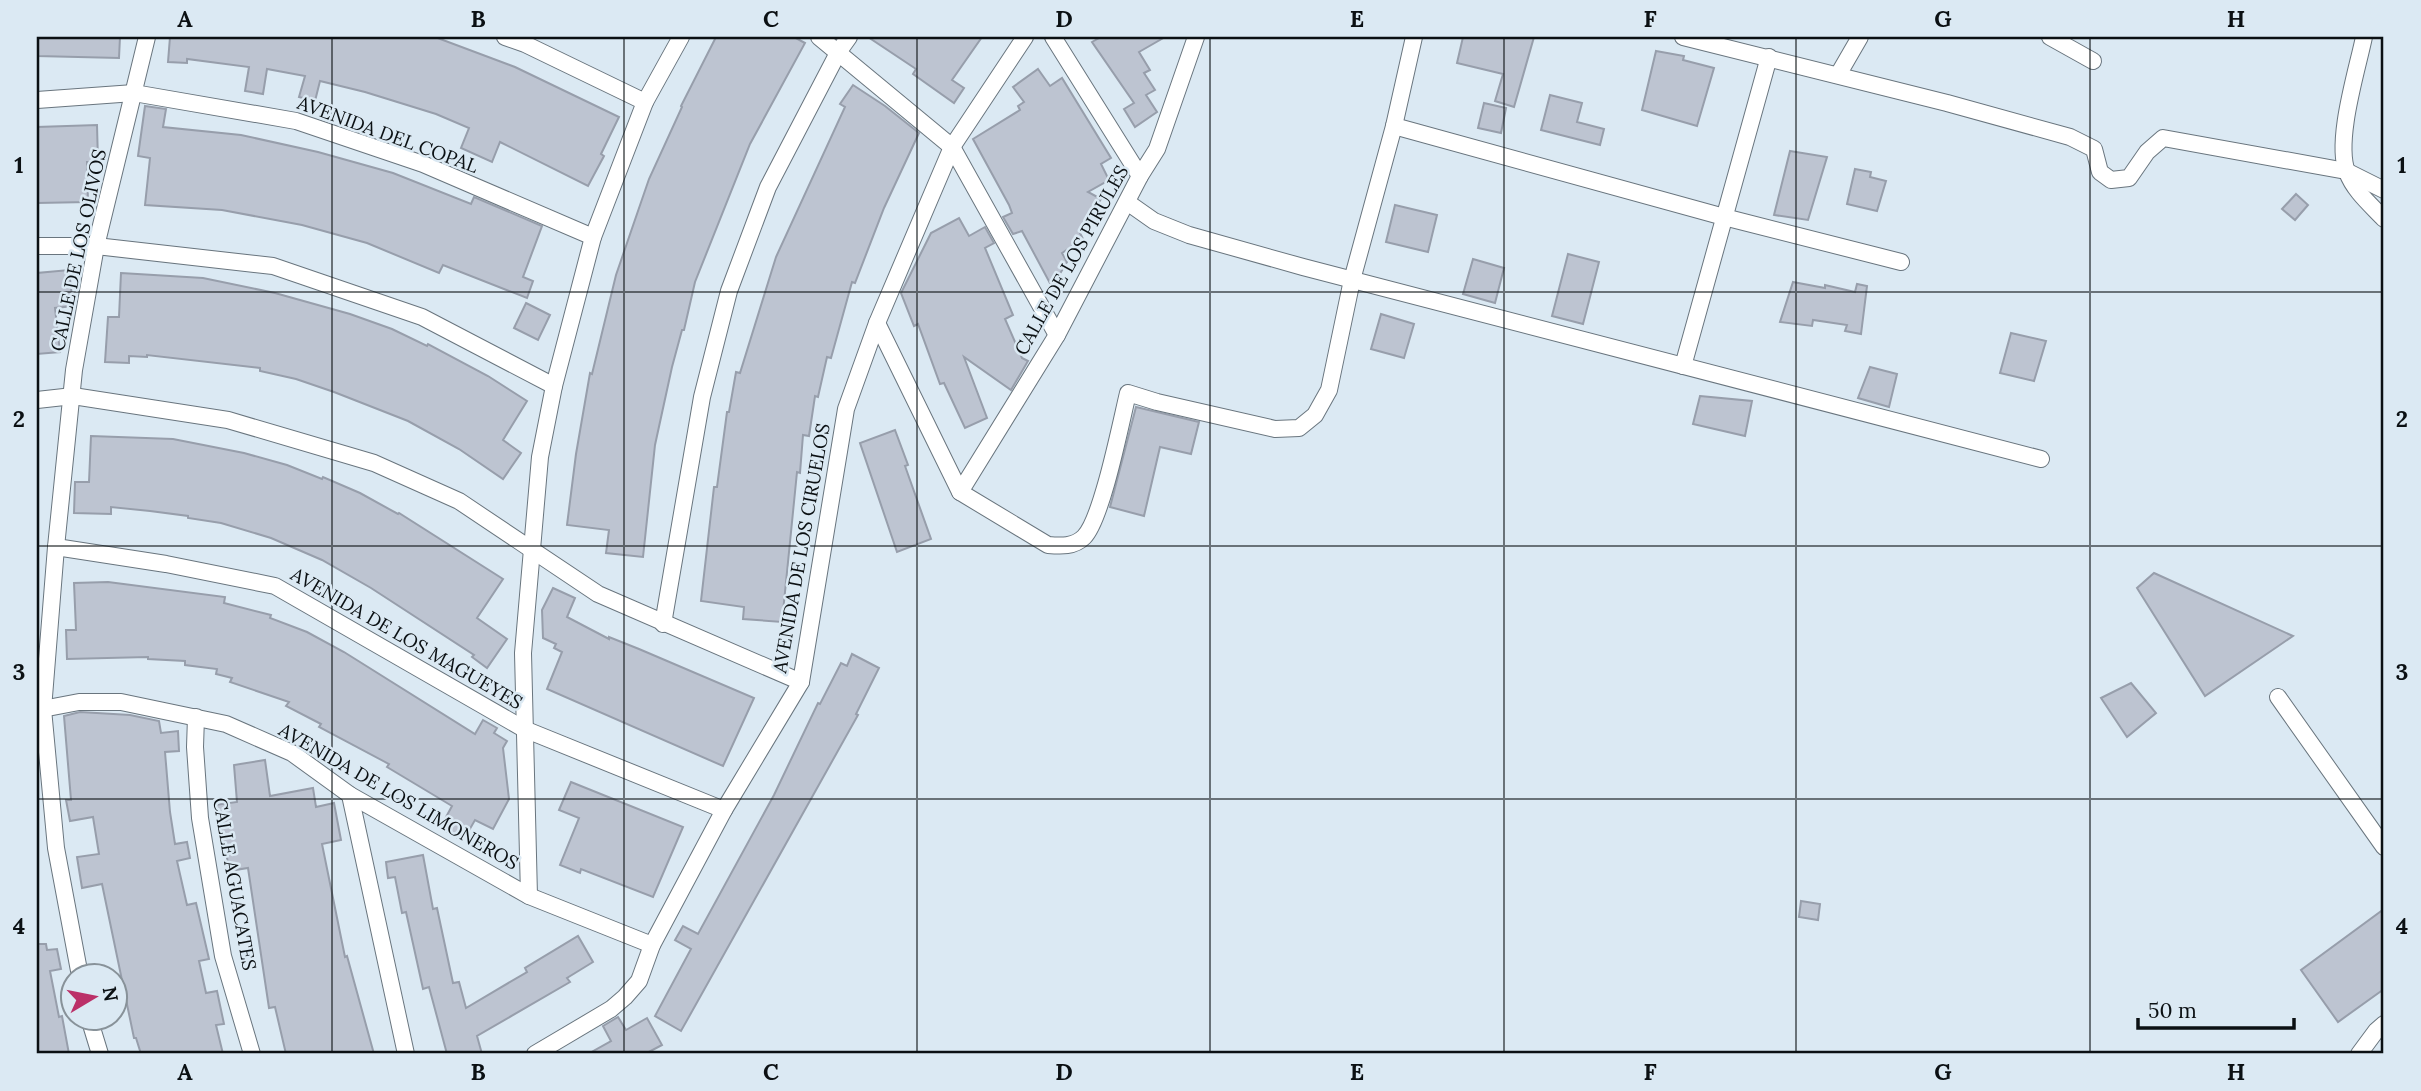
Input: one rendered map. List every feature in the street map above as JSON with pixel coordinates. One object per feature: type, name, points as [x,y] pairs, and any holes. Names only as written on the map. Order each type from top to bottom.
[{"type":"street","name":"CALLE DE LOS OLIVOS","points":[[78,962],[56,848],[40,710],[74,370],[96,246],[147,37]]},
{"type":"street","points":[[505,37],[645,102]]},
{"type":"street","points":[[529,896],[523,653],[540,457],[554,386],[593,237],[645,102],[681,37]]},
{"type":"street","points":[[819,37],[952,147],[1057,335]]},
{"type":"street","points":[[663,624],[702,397],[729,291],[768,187],[839,51],[849,37]]},
{"type":"street","name":"AVENIDA DE LOS CIRUELOS","points":[[535,1054],[611,1009],[639,981],[652,945],[724,810],[801,682],[846,410],[877,323],[952,147],[1025,37]]},
{"type":"street","points":[[1053,37],[1140,176]]},
{"type":"street","name":"CALLE DE LOS PIRULES","points":[[960,492],[1057,335],[1140,176],[1157,149],[1196,37]]},
{"type":"street","points":[[877,323],[960,492],[1048,545],[1063,547],[1085,537],[1100,504],[1128,393],[1275,429],[1299,428],[1315,415],[1329,390],[1352,280],[1394,125],[1413,37]]},
{"type":"street","points":[[1683,37],[1769,57],[2070,137],[2094,149],[2100,172],[2111,180],[2129,178],[2147,152],[2163,138],[2346,171],[2384,190]]},
{"type":"street","points":[[1838,75],[1860,37]]},
{"type":"street","points":[[2050,37],[2093,61]]},
{"type":"street","points":[[2364,37],[2343,140],[2346,171],[2357,190],[2384,219]]},
{"type":"street","points":[[1683,366],[1769,57]]},
{"type":"street","name":"AVENIDA DEL COPAL","points":[[37,100],[134,93],[296,121],[423,164],[593,237]]},
{"type":"street","points":[[1394,125],[1724,217],[1901,262]]},
{"type":"street","points":[[1127,202],[1154,221],[1189,234],[1352,280],[2041,459]]},
{"type":"street","points":[[37,246],[96,246],[273,266],[422,317],[554,386]]},
{"type":"street","points":[[37,400],[73,396],[228,420],[373,463],[459,501],[598,594],[801,682]]},
{"type":"street","name":"AVENIDA DE LOS MAGUEYES","points":[[56,547],[166,564],[275,586],[524,729],[724,810]]},
{"type":"street","points":[[2278,697],[2384,847]]},
{"type":"street","name":"AVENIDA DE LOS LIMONEROS","points":[[40,710],[79,702],[121,702],[226,724],[292,753],[350,795],[529,896],[652,945]]},
{"type":"street","name":"CALLE AGUACATES","points":[[196,717],[195,747],[200,818],[223,956],[252,1054]]},
{"type":"street","points":[[350,795],[406,1054]]},
{"type":"street","points":[[2359,1054],[2384,1024]]},
{"type":"street","points":[[93,1032],[100,1054]]},
{"type":"building","points":[[37,37],[120,37],[119,58],[37,56]]},
{"type":"building","points":[[170,37],[435,37],[515,67],[619,117],[601,154],[604,156],[588,186],[500,142],[492,162],[461,148],[469,128],[436,114],[365,92],[320,81],[315,101],[299,97],[305,76],[267,69],[263,94],[245,91],[249,67],[187,59],[187,63],[168,62]]},
{"type":"building","points":[[716,37],[794,37],[805,43],[750,144],[695,282],[655,445],[643,557],[606,553],[609,530],[567,525],[590,373],[592,374],[616,275],[649,179],[681,106]]},
{"type":"building","points":[[868,37],[982,37],[952,80],[964,88],[954,103],[913,74],[916,69]]},
{"type":"building","points":[[1101,37],[1165,37],[1139,52],[1150,70],[1144,73],[1155,90],[1146,95],[1157,112],[1135,127],[1124,109],[1134,103],[1092,42]]},
{"type":"building","points":[[1463,37],[1534,37],[1514,107],[1495,101],[1503,74],[1457,63]]},
{"type":"building","points":[[1656,51],[1684,56],[1683,60],[1714,68],[1697,126],[1642,110]]},
{"type":"building","points":[[1038,69],[1050,86],[1062,78],[1111,158],[1101,164],[1109,180],[1088,192],[1101,199],[1080,233],[1083,239],[1062,253],[1067,262],[1052,287],[1022,231],[1013,234],[1003,217],[1012,213],[1009,205],[973,139],[1020,110],[1018,106],[1024,102],[1013,87]]},
{"type":"building","points":[[853,85],[919,133],[884,208],[855,283],[852,282],[831,358],[827,357],[818,397],[815,396],[809,436],[803,435],[782,622],[743,619],[744,607],[701,601],[714,487],[717,487],[727,412],[736,372],[740,373],[776,257],[845,107],[840,104]]},
{"type":"building","points":[[1550,95],[1582,103],[1577,122],[1604,129],[1600,145],[1541,130]]},
{"type":"building","points":[[1484,103],[1506,108],[1501,133],[1478,128]]},
{"type":"building","points":[[145,106],[166,109],[163,127],[241,135],[318,152],[393,173],[471,204],[474,197],[542,226],[523,277],[533,281],[527,298],[443,265],[439,273],[367,243],[302,225],[222,210],[145,205],[150,158],[138,156]]},
{"type":"building","points":[[97,125],[98,162],[87,162],[88,202],[37,203],[37,127]]},
{"type":"building","points":[[1790,151],[1827,157],[1808,220],[1774,215]]},
{"type":"building","points":[[1855,169],[1871,172],[1870,177],[1886,181],[1877,211],[1847,204]]},
{"type":"building","points":[[2296,194],[2308,205],[2295,220],[2282,209]]},
{"type":"building","points":[[1395,205],[1437,215],[1428,252],[1386,242]]},
{"type":"building","points":[[959,218],[969,236],[985,227],[994,243],[985,248],[1013,315],[1005,319],[1022,358],[1028,361],[1011,390],[964,357],[987,418],[965,428],[944,383],[940,384],[918,324],[914,326],[901,293],[931,233]]},
{"type":"building","points":[[1568,254],[1599,262],[1583,324],[1552,316]]},
{"type":"building","points":[[1473,259],[1504,268],[1495,303],[1463,294]]},
{"type":"building","points":[[69,270],[73,306],[55,308],[60,352],[37,354],[37,273]]},
{"type":"building","points":[[121,273],[203,278],[275,293],[350,314],[392,329],[427,346],[428,344],[488,376],[527,401],[503,440],[521,453],[503,479],[459,449],[408,421],[296,379],[260,371],[260,368],[147,355],[129,356],[129,363],[105,362],[108,317],[119,317]]},
{"type":"building","points":[[1793,282],[1825,288],[1825,285],[1855,292],[1857,284],[1867,286],[1861,334],[1845,331],[1847,325],[1813,320],[1812,326],[1780,322]]},
{"type":"building","points":[[526,303],[550,315],[538,340],[514,328]]},
{"type":"building","points":[[1381,314],[1414,324],[1404,358],[1371,349]]},
{"type":"building","points":[[2011,333],[2046,341],[2034,381],[2000,373]]},
{"type":"building","points":[[1870,367],[1897,374],[1889,407],[1858,398]]},
{"type":"building","points":[[1700,396],[1752,401],[1745,436],[1693,424]]},
{"type":"building","points":[[1136,407],[1199,422],[1191,454],[1160,447],[1144,516],[1110,507]]},
{"type":"building","points":[[895,430],[931,539],[897,552],[860,443]]},
{"type":"building","points":[[91,436],[173,439],[244,453],[287,465],[322,479],[323,477],[360,493],[399,513],[503,579],[477,618],[507,639],[487,668],[472,657],[474,655],[371,588],[322,560],[271,538],[221,523],[150,511],[111,507],[111,514],[74,513],[75,482],[89,482]]},
{"type":"building","points":[[2154,573],[2293,636],[2205,696],[2137,588]]},
{"type":"building","points":[[108,582],[225,597],[224,603],[271,615],[270,618],[307,632],[344,652],[475,734],[483,720],[497,728],[494,733],[507,741],[503,748],[509,799],[493,829],[475,820],[463,841],[440,828],[452,806],[387,767],[389,764],[319,727],[321,724],[286,706],[289,702],[230,682],[232,678],[216,674],[217,669],[185,665],[185,661],[148,657],[67,659],[66,630],[76,630],[74,583]]},
{"type":"building","points":[[553,588],[575,598],[567,617],[609,639],[754,698],[723,766],[547,689],[562,652],[554,648],[556,644],[543,638],[542,610]]},
{"type":"building","points":[[852,654],[879,668],[856,714],[858,715],[681,1031],[655,1016],[691,949],[675,940],[683,926],[698,934],[774,795],[818,703],[820,704],[841,663],[847,666]]},
{"type":"building","points":[[2131,683],[2156,713],[2127,737],[2101,698]]},
{"type":"building","points":[[80,712],[130,715],[159,721],[161,733],[178,731],[179,751],[165,752],[170,812],[175,844],[187,842],[190,858],[177,861],[187,905],[196,903],[209,959],[199,961],[206,993],[217,991],[224,1024],[216,1025],[223,1054],[141,1054],[130,1019],[130,962],[118,962],[102,884],[82,888],[77,857],[99,854],[93,817],[70,821],[66,800],[71,800],[64,716]]},
{"type":"building","points":[[265,760],[270,796],[313,788],[316,807],[334,803],[341,840],[322,844],[345,957],[347,956],[374,1054],[286,1054],[275,1007],[269,1008],[248,868],[229,871],[225,844],[221,845],[215,805],[237,802],[234,765]]},
{"type":"building","points":[[571,782],[683,827],[653,897],[581,869],[580,873],[560,865],[579,818],[559,810]]},
{"type":"building","points":[[423,855],[433,909],[437,908],[453,983],[459,982],[466,1008],[527,972],[525,968],[578,936],[593,962],[567,978],[570,982],[477,1036],[482,1054],[447,1054],[429,987],[423,989],[406,912],[402,913],[395,877],[388,878],[386,862]]},
{"type":"building","points":[[1801,901],[1820,904],[1818,920],[1799,917]]},
{"type":"building","points":[[2384,909],[2384,989],[2338,1022],[2301,970]]},
{"type":"building","points":[[37,944],[46,944],[47,950],[57,949],[60,969],[50,971],[60,1017],[60,1032],[65,1032],[69,1054],[37,1054]]},
{"type":"building","points":[[618,1017],[626,1030],[647,1018],[662,1045],[645,1054],[588,1054],[611,1041],[603,1026]]}]
